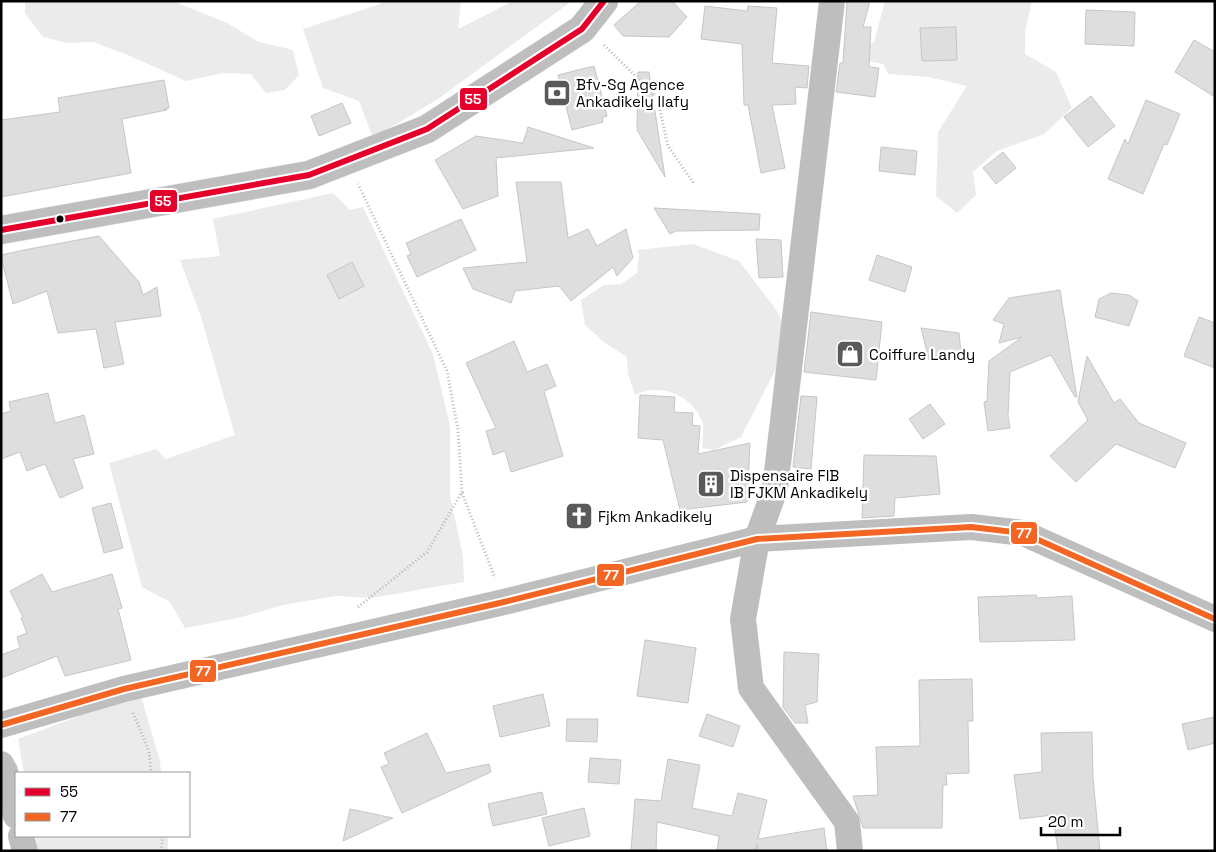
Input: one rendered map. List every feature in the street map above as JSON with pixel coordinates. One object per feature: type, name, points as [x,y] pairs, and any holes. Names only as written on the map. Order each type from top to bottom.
[{"type":"main road","points":[[1,230],[309,175],[427,129],[582,28],[604,1]]},
{"type":"street","points":[[832,1],[775,489],[757,539],[743,619],[751,688],[846,822],[850,851]]},
{"type":"street","points":[[1,725],[124,689],[504,602],[757,539],[971,527],[1023,533],[1215,619]]},
{"type":"street","points":[[1,764],[5,771],[15,812]]},
{"type":"street","points":[[21,837],[25,851]]},
{"type":"path","points":[[582,28],[590,31],[657,97],[668,146],[694,184]]},
{"type":"path","points":[[347,160],[447,371],[458,430],[462,492],[504,602]]},
{"type":"path","points":[[354,611],[427,552],[462,492]]},
{"type":"path","points":[[124,689],[149,751],[151,772]]},
{"type":"path","points":[[161,851],[163,837]]},
{"type":"shaded area","points":[[25,1],[173,1],[227,23],[259,42],[293,50],[299,75],[285,90],[266,93],[251,74],[223,73],[186,81],[128,55],[93,42],[67,43],[43,37],[25,13]]},
{"type":"shaded area","points":[[381,1],[461,1],[458,29],[513,1],[572,1],[438,99],[373,138],[359,101],[323,88],[303,29],[380,4]]},
{"type":"shaded area","points":[[885,1],[1032,1],[1025,31],[1025,54],[1056,72],[1072,108],[1044,134],[997,151],[973,172],[976,195],[957,213],[936,196],[938,132],[967,86],[928,77],[888,74],[883,64],[849,57],[874,42]]},
{"type":"shaded area","points":[[333,193],[350,210],[363,207],[433,354],[450,426],[450,496],[463,556],[464,582],[371,598],[336,596],[283,605],[238,618],[185,628],[170,602],[142,587],[109,463],[156,449],[166,459],[235,435],[202,320],[180,260],[220,256],[213,219]]},
{"type":"shaded area","points":[[693,244],[739,261],[775,308],[786,329],[782,357],[741,437],[714,450],[702,448],[702,421],[691,404],[683,398],[674,393],[655,390],[635,395],[628,374],[627,357],[605,343],[585,325],[581,300],[604,285],[621,284],[637,273],[639,255],[637,250]]},
{"type":"shaded area","points":[[140,693],[160,761],[161,772],[24,772],[18,739]]},
{"type":"shaded area","points":[[36,837],[168,837],[168,851],[38,851]]},
{"type":"building","points":[[641,1],[672,1],[687,17],[669,37],[623,36],[614,25]]},
{"type":"building","points":[[847,1],[870,1],[863,27],[871,27],[869,67],[879,68],[875,97],[836,92],[840,63],[843,63]]},
{"type":"building","points":[[705,6],[747,11],[748,6],[777,8],[772,63],[809,66],[807,88],[795,87],[796,104],[772,105],[785,168],[761,173],[748,105],[744,105],[742,44],[701,39]]},
{"type":"building","points":[[1086,10],[1135,12],[1134,46],[1085,44]]},
{"type":"building","points":[[956,27],[957,60],[922,61],[920,28]]},
{"type":"building","points":[[1194,40],[1215,52],[1215,97],[1175,72]]},
{"type":"building","points":[[594,66],[607,116],[602,118],[603,122],[572,130],[558,75]]},
{"type":"building","points":[[638,72],[649,72],[665,177],[637,130]]},
{"type":"building","points":[[164,80],[169,108],[164,109],[167,110],[122,119],[131,173],[1,197],[1,120],[60,112],[58,98]]},
{"type":"building","points":[[1091,96],[1115,126],[1088,147],[1064,117]]},
{"type":"building","points":[[1146,100],[1180,114],[1167,145],[1164,144],[1143,194],[1108,179],[1125,139],[1128,144]]},
{"type":"building","points":[[342,103],[351,123],[319,136],[311,116]]},
{"type":"building","points":[[528,127],[594,148],[496,158],[498,196],[463,209],[435,160],[476,136],[523,143]]},
{"type":"building","points":[[881,147],[917,151],[915,175],[879,171]]},
{"type":"building","points":[[1003,152],[1016,168],[996,184],[983,168]]},
{"type":"building","points":[[516,182],[561,182],[568,238],[588,229],[597,246],[626,229],[633,258],[617,276],[613,267],[571,301],[559,286],[515,291],[511,303],[473,289],[463,268],[527,262]]},
{"type":"building","points":[[654,208],[760,214],[759,230],[676,231],[670,234]]},
{"type":"building","points":[[461,219],[476,250],[417,277],[407,256],[411,254],[406,243]]},
{"type":"building","points":[[99,236],[139,282],[143,295],[157,287],[161,316],[115,322],[124,364],[104,368],[96,329],[58,333],[47,291],[13,304],[1,257],[1,255],[24,250]]},
{"type":"building","points":[[756,239],[781,240],[783,277],[759,278]]},
{"type":"building","points":[[877,255],[912,267],[905,292],[869,280]]},
{"type":"building","points":[[352,262],[364,286],[339,299],[327,275]]},
{"type":"building","points":[[1060,290],[1077,397],[1075,397],[1051,355],[1010,372],[1008,416],[1010,428],[988,431],[984,402],[987,401],[989,361],[1022,337],[999,343],[1004,324],[993,320],[1009,298]]},
{"type":"building","points":[[1111,293],[1129,295],[1138,301],[1129,326],[1095,317],[1099,299]]},
{"type":"building","points":[[811,312],[882,322],[876,380],[804,372]]},
{"type":"building","points":[[1199,317],[1215,323],[1215,368],[1184,356]]},
{"type":"building","points":[[921,328],[959,333],[961,352],[929,360]]},
{"type":"building","points":[[514,341],[527,372],[547,364],[556,386],[544,391],[563,456],[511,472],[505,451],[493,455],[486,431],[496,428],[466,363]]},
{"type":"building","points":[[1087,356],[1114,403],[1120,399],[1139,423],[1186,443],[1175,468],[1116,444],[1076,482],[1050,456],[1088,420],[1078,402]]},
{"type":"building","points":[[48,393],[55,423],[84,415],[94,454],[73,459],[83,488],[60,498],[45,464],[27,471],[20,452],[1,459],[1,414],[11,411],[9,402]]},
{"type":"building","points":[[640,395],[675,397],[674,412],[693,413],[692,425],[700,426],[698,454],[750,443],[747,502],[680,510],[663,440],[638,438]]},
{"type":"building","points":[[801,396],[817,397],[811,469],[793,467]]},
{"type":"building","points":[[930,404],[945,424],[923,439],[909,419]]},
{"type":"building","points":[[864,455],[936,456],[940,494],[895,498],[894,516],[862,518]]},
{"type":"building","points":[[111,503],[123,548],[104,553],[92,508]]},
{"type":"building","points":[[42,574],[52,592],[112,574],[122,608],[118,609],[131,660],[65,676],[57,656],[1,678],[1,655],[20,648],[17,637],[27,633],[21,618],[23,617],[10,591]]},
{"type":"building","points":[[1036,595],[1037,598],[1072,596],[1075,640],[980,642],[978,597]]},
{"type":"building","points":[[645,640],[696,648],[688,703],[637,696]]},
{"type":"building","points":[[784,652],[819,654],[817,702],[805,705],[808,723],[795,723],[783,707]]},
{"type":"building","points":[[972,679],[973,721],[968,721],[969,773],[946,774],[947,785],[943,785],[942,828],[863,828],[853,796],[878,795],[876,747],[920,746],[919,680]]},
{"type":"building","points":[[543,694],[550,726],[500,737],[493,706]]},
{"type":"building","points":[[707,714],[740,726],[733,747],[699,736]]},
{"type":"building","points":[[1215,717],[1215,743],[1188,750],[1182,724]]},
{"type":"building","points":[[567,719],[598,719],[597,742],[566,741]]},
{"type":"building","points":[[1092,732],[1093,778],[1100,851],[1058,851],[1053,815],[1020,819],[1014,775],[1042,772],[1041,733]]},
{"type":"building","points":[[427,733],[446,773],[489,764],[491,772],[402,813],[381,767],[389,764],[384,753]]},
{"type":"building","points":[[590,758],[621,760],[619,784],[588,782]]},
{"type":"building","points":[[668,759],[700,765],[692,808],[732,816],[738,793],[767,800],[758,839],[824,828],[827,851],[758,851],[757,844],[756,851],[717,851],[719,836],[657,822],[656,851],[631,851],[635,799],[661,801]]},
{"type":"building","points":[[542,792],[547,814],[493,826],[488,804]]},
{"type":"building","points":[[584,808],[590,836],[549,846],[542,818]]},
{"type":"building","points":[[350,809],[393,818],[343,841]]},
{"type":"transit line","name":"55","points":[[1,230],[309,175],[427,129],[582,29],[604,1]]},
{"type":"transit line","name":"77","points":[[1,725],[124,689],[504,602],[757,539],[971,527],[1023,533],[1215,619]]},
{"type":"place","name":"Bfv-Sg Agence Ankadikely Ilafy","points":[[557,93]]},
{"type":"place","name":"Coiffure Landy","points":[[850,354]]},
{"type":"place","name":"Dispensaire FIB IB FJKM Ankadikely","points":[[711,484]]},
{"type":"place","name":"Fjkm Ankadikely","points":[[579,516]]}]
